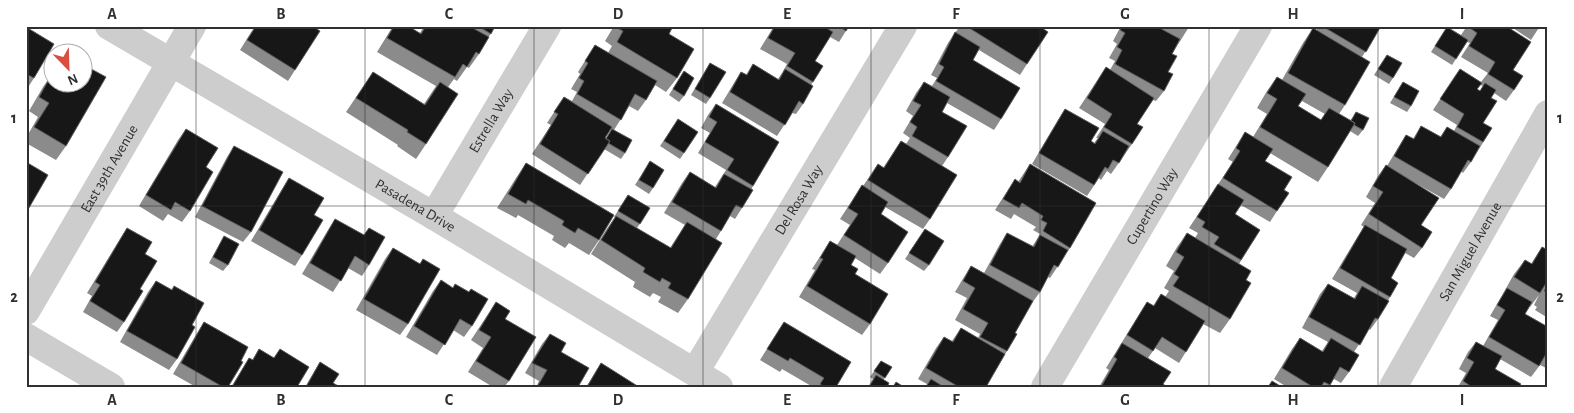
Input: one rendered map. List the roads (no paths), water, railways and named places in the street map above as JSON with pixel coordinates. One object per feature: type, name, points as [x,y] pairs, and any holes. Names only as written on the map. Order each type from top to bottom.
[{"type":"street","name":"Pasadena Drive","points":[[109,26],[434,216],[720,387]]},
{"type":"street","name":"East 39th Avenue","points":[[26,312],[192,26]]},
{"type":"street","name":"Estrella Way","points":[[434,216],[547,26]]},
{"type":"street","name":"Del Rosa Way","points":[[695,372],[902,26]]},
{"type":"street","name":"Cupertino Way","points":[[1045,387],[1258,26]]},
{"type":"street","name":"San Miguel Avenue","points":[[1393,387],[1548,114]]},
{"type":"street","points":[[26,337],[111,387]]}]
